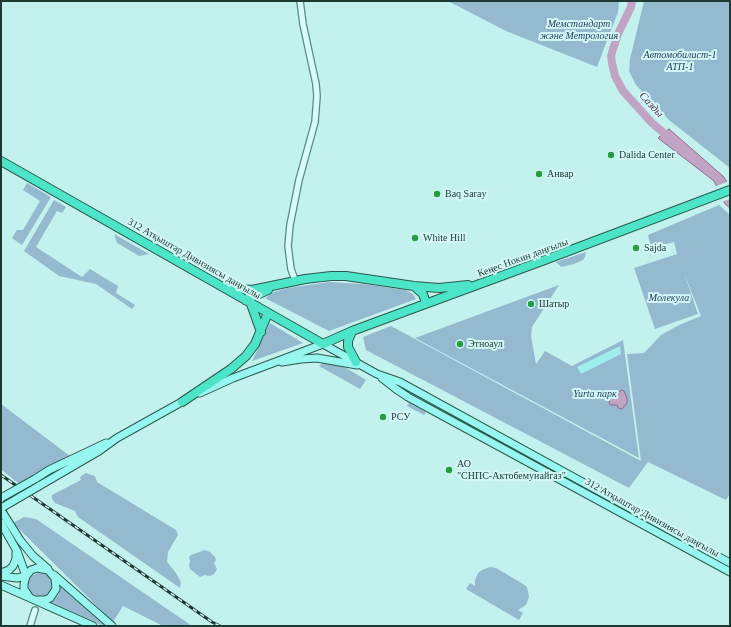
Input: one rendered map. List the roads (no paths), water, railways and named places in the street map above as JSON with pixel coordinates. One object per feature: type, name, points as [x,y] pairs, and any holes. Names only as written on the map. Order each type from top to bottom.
[{"type":"highway","name":"312 Атқыштар Дивизиясы даңғылы","points":[[1,161],[323,344]]},
{"type":"highway","name":"Кеңес Нокин даңғылы","points":[[323,344],[352,331],[426,303],[599,240],[730,190]]},
{"type":"highway","points":[[225,287],[252,290],[295,280],[326,276],[346,276],[414,286],[443,288],[483,283]]},
{"type":"highway","points":[[261,332],[248,302],[279,284]]},
{"type":"highway","points":[[414,286],[423,294],[426,303]]},
{"type":"highway","points":[[182,402],[231,369],[246,356],[255,344],[268,313]]},
{"type":"highway","points":[[352,331],[348,341],[348,347],[356,362]]},
{"type":"main road","name":"312 Атқыштар Дивизиясы даңғылы","points":[[323,344],[366,367],[396,389],[432,410],[730,572]]},
{"type":"main road","points":[[1,498],[96,447],[117,438],[182,402],[257,368],[323,344]]},
{"type":"main road","points":[[257,368],[301,359],[317,358],[366,367]]},
{"type":"main road","name":"312 Атқыштар Дивизиясы даңғылы","points":[[377,374],[400,382],[730,563]]},
{"type":"main road","points":[[432,410],[436,402]]},
{"type":"main road","points":[[476,434],[480,427]]},
{"type":"main road","points":[[112,626],[33,556],[20,540],[2,508],[99,451],[117,438]]},
{"type":"main road","points":[[1,523],[17,551],[26,576]]},
{"type":"main road","points":[[654,530],[658,523]]},
{"type":"main road","points":[[1,573],[9,570],[13,566],[16,560],[17,551]]},
{"type":"main road","points":[[36,568],[50,571],[56,584],[53,594],[45,600],[33,599],[24,589],[26,576],[31,570],[36,568]]},
{"type":"main road","points":[[1,576],[16,578],[26,576]]},
{"type":"main road","points":[[1,585],[93,626]]},
{"type":"street","points":[[295,280],[291,269],[288,246],[289,235],[293,203],[315,122],[317,102],[316,84],[300,1]]},
{"type":"street","points":[[30,626],[36,610]]},
{"type":"waterway","name":"Сазды","points":[[632,1],[631,7],[618,34],[611,56],[615,76],[623,91],[652,123],[672,140]]},
{"type":"railway","points":[[1,475],[212,622],[220,626]]},
{"type":"place","name":"Dalida Center","points":[[611,155]]},
{"type":"place","name":"Анвар","points":[[539,174]]},
{"type":"place","name":"Baq Saray","points":[[437,194]]},
{"type":"place","name":"White Hill","points":[[415,238]]},
{"type":"place","name":"Sajda","points":[[636,248]]},
{"type":"place","name":"Шатыр","points":[[531,304]]},
{"type":"place","name":"Этноаул","points":[[460,344]]},
{"type":"place","name":"РСУ","points":[[383,417]]},
{"type":"place","name":"АО \"СНПС-Актобемунайгаз\"","points":[[449,470]]},
{"type":"park label","name":"Мемстандарт және Метрология","points":[[579,30]]},
{"type":"park label","name":"Автомобилист-1 АТП-1","points":[[680,60]]},
{"type":"park label","name":"Молекула","points":[[669,298]]},
{"type":"park label","name":"Yurta парк","points":[[595,394]]}]
